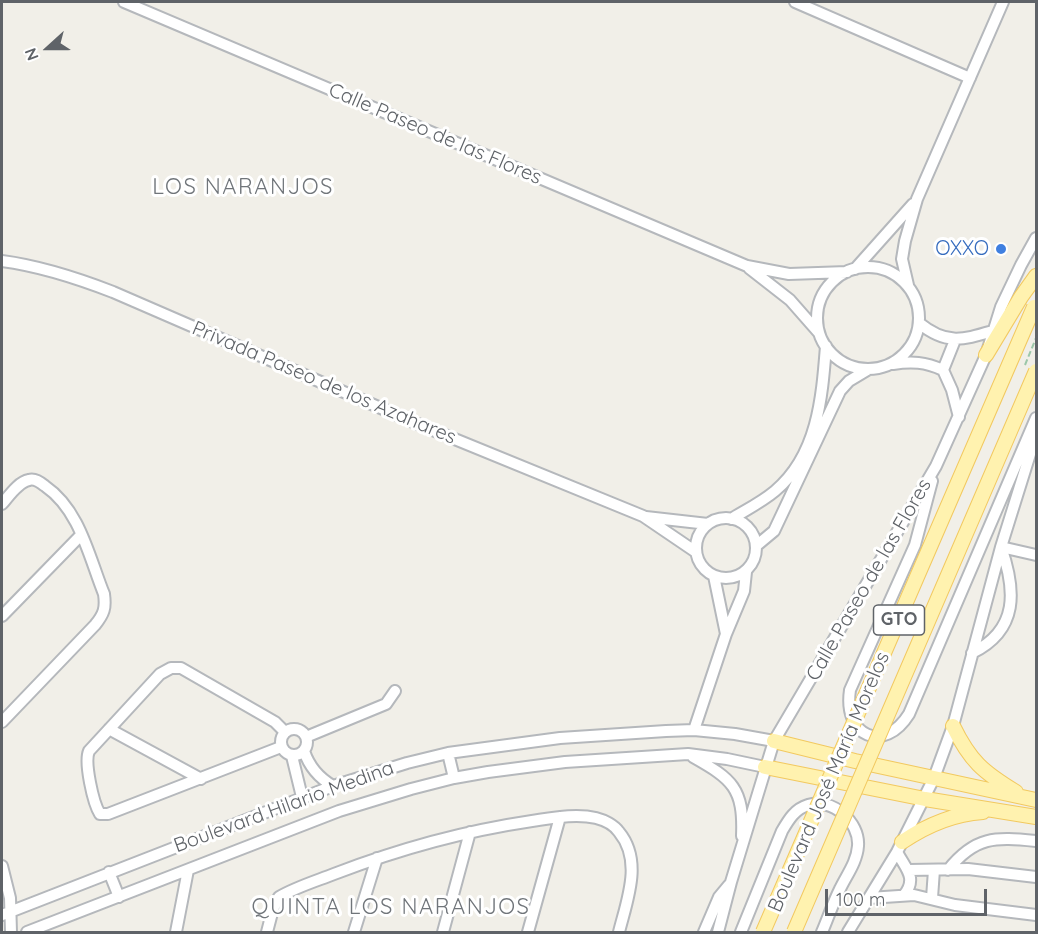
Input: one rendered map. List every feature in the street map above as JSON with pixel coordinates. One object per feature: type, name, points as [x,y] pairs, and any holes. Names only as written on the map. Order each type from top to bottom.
[{"type":"main road","points":[[986,355],[1036,276]]},
{"type":"main road","name":"Boulevard José María Morelos","points":[[763,933],[1035,304]]},
{"type":"main road","name":"Boulevard José María Morelos","points":[[794,933],[1036,371]]},
{"type":"main road","points":[[953,726],[965,750],[987,774],[1031,799]]},
{"type":"main road","name":"Boulevard Hilario Medina","points":[[774,741],[1031,799]]},
{"type":"main road","name":"Boulevard Hilario Medina","points":[[765,767],[925,799],[1036,817]]},
{"type":"main road","points":[[900,847],[919,831],[944,819],[976,812],[1002,810]]},
{"type":"street","name":"Calle Paseo de las Flores","points":[[124,2],[747,266],[789,274],[851,271]]},
{"type":"street","points":[[795,2],[970,78]]},
{"type":"street","points":[[892,364],[905,354],[915,339],[919,323],[917,305],[909,288],[902,259],[917,199],[1003,2]]},
{"type":"street","points":[[731,519],[777,489],[789,476],[806,450],[819,414],[823,340],[818,323],[822,299],[832,283],[851,271],[917,199]]},
{"type":"street","name":"Calle Paseo de las Flores","points":[[741,854],[774,741],[936,466],[986,355],[993,331],[1016,276],[1036,238]]},
{"type":"street","name":"Privada Paseo de los Azahares","points":[[2,261],[72,276],[113,292],[413,422],[643,516],[696,552]]},
{"type":"street","name":"Calle Paseo de las Flores","points":[[747,266],[790,300],[823,340]]},
{"type":"street","points":[[851,271],[867,267],[885,271],[901,279],[909,288]]},
{"type":"street","points":[[919,323],[937,336],[955,340],[993,331]]},
{"type":"street","points":[[823,340],[840,361],[854,367],[869,369]]},
{"type":"street","points":[[943,370],[955,340]]},
{"type":"street","points":[[756,546],[774,531],[840,392],[849,381],[869,369],[916,361],[927,363],[943,370],[952,390],[959,417]]},
{"type":"street","points":[[936,466],[915,544],[850,690],[848,704],[851,718],[856,727],[867,735],[877,736],[890,733],[898,729],[909,714],[1036,417]]},
{"type":"street","points":[[849,933],[900,847],[934,778],[953,726],[1001,547],[1036,435]]},
{"type":"street","points":[[2,504],[19,485],[30,479],[58,496],[74,516],[104,594],[105,612],[76,646],[2,722]]},
{"type":"street","name":"Privada Paseo de los Azahares","points":[[643,516],[708,524]]},
{"type":"street","points":[[731,519],[744,524],[753,534],[756,546],[752,565],[746,572],[725,579],[705,571],[696,552],[697,542],[701,532],[708,524],[716,520],[731,519]]},
{"type":"street","points":[[2,616],[81,535]]},
{"type":"street","points":[[1001,547],[1036,555]]},
{"type":"street","points":[[972,653],[995,639],[1008,613],[1012,581],[1001,547]]},
{"type":"street","points":[[694,730],[726,634],[744,591],[746,572]]},
{"type":"street","points":[[714,576],[726,634]]},
{"type":"street","points":[[281,747],[108,814],[100,814],[95,806],[87,756],[160,674],[171,668],[181,668],[275,722],[285,732]]},
{"type":"street","points":[[306,737],[386,704],[395,691]]},
{"type":"street","points":[[109,729],[201,779]]},
{"type":"street","points":[[302,797],[292,756],[281,747],[280,741],[285,732],[300,730],[307,742],[304,751],[317,775],[333,786]]},
{"type":"street","name":"Boulevard Hilario Medina","points":[[7,913],[302,797],[407,763],[448,753],[560,738],[694,730],[774,741]]},
{"type":"street","points":[[292,756],[304,751]]},
{"type":"street","points":[[448,753],[454,778]]},
{"type":"street","points":[[688,754],[724,775],[734,786],[740,805],[741,854],[718,933]]},
{"type":"street","name":"Boulevard Hilario Medina","points":[[27,933],[339,812],[454,778],[565,762],[688,754],[765,767]]},
{"type":"street","points":[[741,933],[782,831],[791,816],[810,804],[834,807],[846,816],[854,826],[858,845],[856,857],[840,888],[822,933]]},
{"type":"street","points":[[528,933],[560,817]]},
{"type":"street","points":[[267,933],[273,909],[279,897],[377,858],[470,831],[560,817],[595,818],[618,830],[626,840],[632,855],[632,873],[619,933]]},
{"type":"street","points":[[443,933],[470,831]]},
{"type":"street","points":[[948,870],[966,850],[976,844],[1010,839],[1036,841]]},
{"type":"street","points":[[900,847],[911,881],[904,895]]},
{"type":"street","points":[[354,933],[377,858]]},
{"type":"street","points":[[2,866],[10,898],[7,913],[11,933]]},
{"type":"street","points":[[909,870],[968,869],[1036,877]]},
{"type":"street","points":[[176,933],[188,870]]},
{"type":"street","points":[[932,898],[934,870]]},
{"type":"street","points":[[109,872],[119,897]]},
{"type":"street","points":[[704,933],[719,897],[731,882]]},
{"type":"street","points":[[869,898],[904,895],[932,898],[955,905],[1036,915]]},
{"type":"place","name":"OXXO","points":[[1001,249]]},
{"type":"district","name":"LOS NARANJOS","points":[[243,187]]},
{"type":"district","name":"QUINTA LOS NARANJOS","points":[[391,907]]}]
